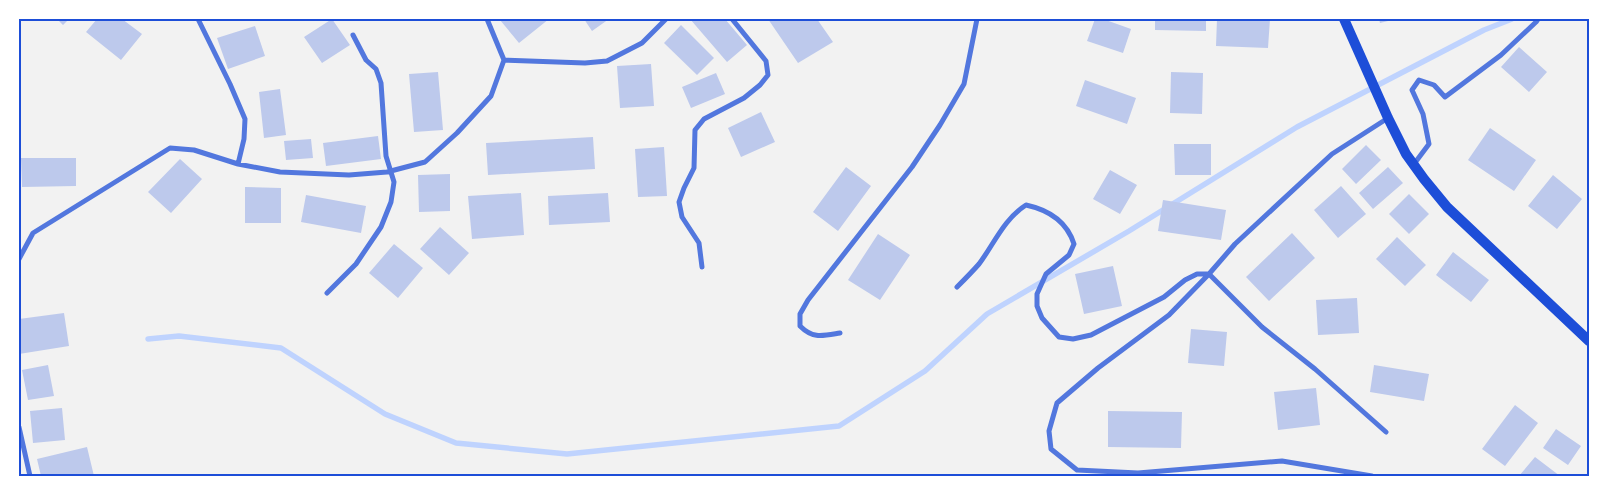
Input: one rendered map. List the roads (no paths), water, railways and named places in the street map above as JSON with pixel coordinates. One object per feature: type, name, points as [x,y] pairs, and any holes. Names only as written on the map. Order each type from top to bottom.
[{"type":"main road","points":[[1344,19],[1406,154],[1447,207],[1589,341]]},
{"type":"street","points":[[198,19],[245,119],[244,139],[238,164]]},
{"type":"street","points":[[19,259],[33,234],[170,148],[194,150],[238,164],[280,172],[350,175],[391,171],[425,162],[491,96],[504,60],[487,19]]},
{"type":"street","points":[[504,60],[584,63],[607,60],[642,43],[666,19]]},
{"type":"street","points":[[702,267],[699,243],[682,217],[679,202],[694,168],[695,130],[704,119],[744,98],[760,85],[768,74],[766,61],[732,19]]},
{"type":"street","points":[[840,334],[824,336],[808,334],[800,326],[800,314],[808,300],[912,167],[940,125],[964,84],[977,19]]},
{"type":"street","points":[[1414,164],[1429,144],[1423,114],[1412,90],[1419,80],[1434,85],[1445,97],[1501,56],[1538,19]]},
{"type":"street","points":[[327,293],[356,264],[381,227],[392,202],[394,182],[386,156],[381,83],[376,69],[366,60],[353,35]]},
{"type":"street","points":[[1372,476],[1282,461],[1138,473],[1077,470],[1051,449],[1049,430],[1057,403],[1098,368],[1169,315],[1235,244],[1332,154],[1388,118]]},
{"type":"street","points":[[956,288],[978,265],[1001,229],[1016,211],[1026,205],[1039,208],[1058,219],[1070,231],[1074,244],[1069,255],[1046,274],[1038,294],[1037,306],[1042,318],[1058,337],[1073,339],[1091,336],[1164,297],[1185,280],[1197,274],[1209,274],[1262,327],[1315,369],[1386,432]]},
{"type":"street","points":[[19,427],[30,476]]},
{"type":"waterway","points":[[148,339],[179,336],[281,348],[385,414],[456,443],[567,454],[839,426],[925,371],[987,314],[1129,231],[1297,127],[1484,30],[1512,19]]}]
